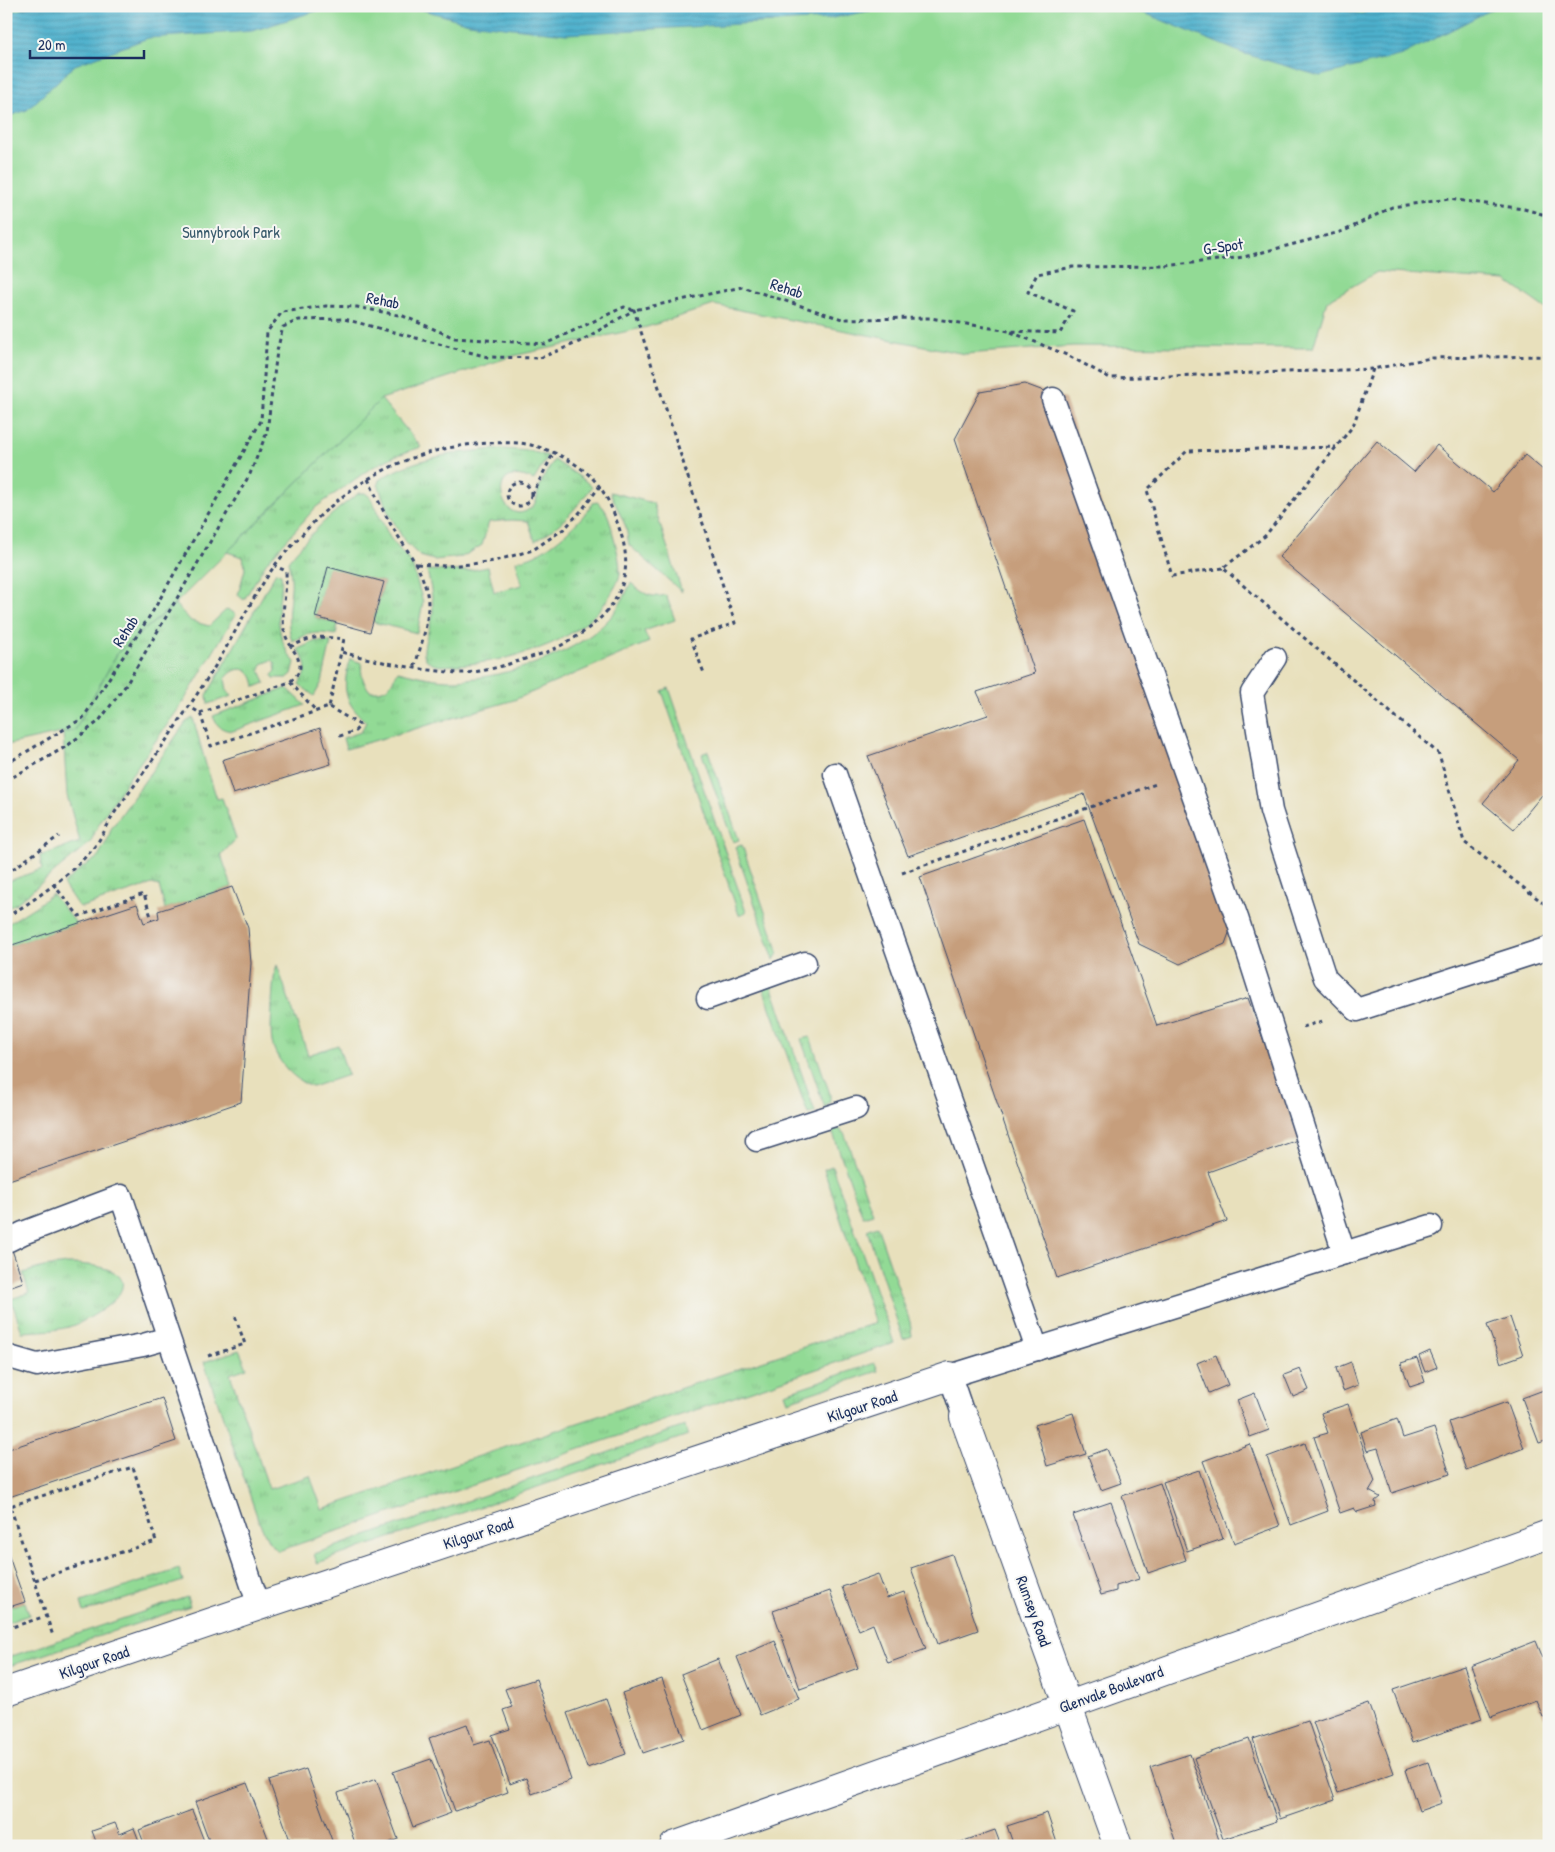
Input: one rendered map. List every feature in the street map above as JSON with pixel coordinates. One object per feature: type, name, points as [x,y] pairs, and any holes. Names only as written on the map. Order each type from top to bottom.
[{"type":"street","name":"Kilgour Road","points":[[6,1692],[950,1376]]},
{"type":"street","name":"Rumsey Road","points":[[964,1417],[1118,1846]]},
{"type":"street","name":"Glenvale Boulevard","points":[[674,1846],[1549,1534]]},
{"type":"lane","points":[[1053,399],[1238,921],[1344,1253]]},
{"type":"lane","points":[[1275,658],[1252,693],[1271,811],[1325,978],[1357,1010],[1549,948]]},
{"type":"lane","points":[[835,774],[1037,1349]]},
{"type":"lane","points":[[708,998],[805,963]]},
{"type":"lane","points":[[756,1140],[856,1108]]},
{"type":"lane","points":[[9,1240],[121,1196],[259,1606]]},
{"type":"lane","points":[[950,1376],[1431,1226]]},
{"type":"lane","points":[[6,1356],[37,1365],[143,1345],[168,1338]]},
{"type":"lane","name":"Rumsey Road","points":[[950,1376],[964,1417]]},
{"type":"path","name":"G-Spot","points":[[1009,331],[1060,332],[1074,311],[1028,292],[1037,274],[1073,266],[1166,266],[1244,257],[1344,231],[1392,207],[1449,199],[1524,209],[1549,216]]},
{"type":"path","name":"Rehab","points":[[6,764],[83,718],[153,611],[261,421],[267,332],[282,312],[326,306],[357,307],[403,316],[455,338],[545,344],[624,307],[634,310],[742,287],[842,319],[930,318],[1009,331]]},
{"type":"path","points":[[6,781],[67,746],[99,721],[126,685],[250,474],[267,432],[277,351],[283,327],[299,320],[344,319],[488,357],[540,358],[579,342],[634,310],[735,623],[691,639],[704,672]]},
{"type":"path","points":[[1009,331],[1069,356],[1110,378],[1373,369],[1431,358],[1549,356]]},
{"type":"path","points":[[1337,447],[1187,451],[1147,490],[1172,576],[1224,568],[1265,536],[1354,426],[1373,369]]},
{"type":"path","points":[[6,917],[53,884],[93,850],[112,815],[142,776],[218,661],[275,566],[318,517],[360,483],[409,458],[465,445],[506,443],[531,444],[554,452],[585,472],[600,486],[612,510],[622,538],[626,559],[625,575],[620,593],[612,606],[588,628],[558,648],[504,666],[464,673],[414,669],[341,652]]},
{"type":"path","points":[[532,495],[528,485],[523,482],[512,484],[507,493],[510,503],[521,506],[530,500],[554,452]]},
{"type":"path","points":[[368,479],[384,514],[417,564],[424,582],[428,604],[426,626],[414,669]]},
{"type":"path","points":[[417,564],[446,566],[472,564],[494,561],[533,550],[565,528],[582,510],[600,486]]},
{"type":"path","points":[[200,714],[290,682],[300,672],[300,663],[290,647],[284,632],[283,607],[287,589],[286,571],[275,566]]},
{"type":"path","points":[[1224,568],[1439,754],[1464,842],[1546,905],[1549,911]]},
{"type":"path","points":[[290,647],[309,637],[326,636],[344,639],[329,707]]},
{"type":"path","points":[[290,682],[317,712]]},
{"type":"path","points":[[188,706],[200,714],[211,746],[329,707]]},
{"type":"path","points":[[329,707],[360,725],[355,731],[337,737]]},
{"type":"path","points":[[899,874],[1186,773]]},
{"type":"path","points":[[6,874],[59,836]]},
{"type":"path","points":[[53,884],[79,916],[144,894],[152,920]]},
{"type":"path","points":[[1275,1036],[1357,1010]]},
{"type":"path","points":[[205,1357],[245,1344],[235,1316]]},
{"type":"path","points":[[34,1580],[156,1541],[132,1467],[10,1506],[34,1580],[53,1636]]},
{"type":"path","points":[[6,1629],[46,1616]]},
{"type":"green space","name":"Sunnybrook Park","points":[[6,6],[1549,6],[1549,311],[1506,281],[1377,272],[1327,301],[1313,348],[1073,346],[965,354],[714,305],[647,327],[513,356],[381,399],[175,604],[118,652],[75,730],[6,745]]},
{"type":"green space","points":[[381,399],[421,447],[395,456],[371,468],[316,507],[266,563],[244,600],[238,595],[245,569],[243,557],[227,552]]},
{"type":"green space","points":[[503,449],[530,451],[548,456],[534,480],[517,475],[507,478],[502,486],[502,495],[506,505],[513,511],[522,513],[533,506],[542,481],[554,460],[592,487],[567,517],[535,541],[528,521],[489,522],[482,545],[462,557],[434,560],[420,556],[405,542],[387,510],[378,484],[379,480],[407,466],[439,457],[472,451]]},
{"type":"green space","points":[[610,492],[653,503],[682,592],[629,545],[626,527]]},
{"type":"green space","points":[[359,493],[365,493],[370,497],[390,538],[412,564],[423,602],[417,633],[373,622],[384,582],[328,568],[315,617],[338,624],[336,635],[313,634],[292,641],[289,621],[291,582],[288,561],[321,524]]},
{"type":"green space","points":[[597,502],[609,518],[618,555],[620,573],[611,594],[594,616],[578,629],[560,639],[520,655],[478,663],[445,666],[433,664],[426,659],[424,655],[425,643],[433,612],[427,570],[467,571],[488,567],[494,592],[522,585],[516,561],[535,555],[550,545],[567,532],[593,503]]},
{"type":"green space","points":[[276,572],[281,574],[282,578],[278,610],[279,626],[286,649],[295,662],[292,674],[287,678],[274,678],[272,675],[276,671],[275,663],[272,660],[262,664],[260,670],[265,683],[255,687],[254,680],[248,671],[239,669],[225,679],[227,690],[232,696],[208,704],[207,695]]},
{"type":"green space","points":[[631,583],[639,590],[651,596],[666,595],[675,620],[644,631],[649,642],[514,700],[346,749],[343,738],[361,732],[366,722],[353,707],[346,694],[345,686],[350,659],[362,663],[363,678],[370,691],[388,687],[398,671],[447,680],[467,679],[511,671],[556,655],[595,632],[616,610]]},
{"type":"green space","points":[[175,604],[191,621],[209,626],[227,609],[236,614],[182,704],[124,785],[99,824],[90,843],[18,902],[6,909],[6,882],[42,869],[40,856],[80,842],[67,795],[63,732],[75,729],[118,652]]},
{"type":"green space","points":[[316,641],[331,642],[322,682],[314,696],[299,684],[306,666],[298,649]]},
{"type":"green space","points":[[287,688],[305,705],[233,731],[226,730],[216,723],[213,716]]},
{"type":"green space","points":[[669,688],[746,912],[739,915],[662,691]]},
{"type":"green space","points":[[193,718],[217,799],[222,798],[236,839],[221,855],[232,887],[165,909],[159,886],[152,884],[82,907],[78,906],[63,884],[97,858],[108,839],[111,829],[186,722]]},
{"type":"green space","points":[[708,751],[739,840],[733,842],[702,754]]},
{"type":"green space","points":[[742,845],[777,947],[778,953],[774,960],[735,847]]},
{"type":"green space","points":[[52,894],[77,924],[6,947],[6,925]]},
{"type":"green space","points":[[277,965],[308,1055],[338,1045],[348,1075],[312,1087],[292,1075],[277,1056],[271,1032],[273,984]]},
{"type":"green space","points":[[771,985],[815,1112],[808,1114],[763,988]]},
{"type":"green space","points":[[810,1037],[830,1094],[830,1101],[825,1108],[801,1039]]},
{"type":"green space","points":[[831,1128],[841,1130],[845,1135],[873,1214],[863,1217]]},
{"type":"green space","points":[[832,1166],[894,1343],[278,1551],[269,1542],[259,1522],[204,1362],[239,1350],[247,1368],[230,1374],[269,1489],[310,1476],[322,1509],[875,1323],[824,1169]]},
{"type":"green space","points":[[877,1226],[910,1322],[912,1336],[903,1339],[867,1230]]},
{"type":"green space","points":[[67,1264],[94,1266],[114,1272],[119,1276],[122,1283],[121,1291],[116,1298],[99,1312],[75,1325],[56,1330],[22,1332],[11,1299],[29,1293],[23,1273],[44,1267]]},
{"type":"green space","points":[[875,1363],[878,1371],[788,1401],[785,1393]]},
{"type":"green space","points":[[685,1426],[688,1435],[317,1563],[314,1554]]},
{"type":"green space","points":[[179,1569],[183,1581],[84,1612],[81,1602]]},
{"type":"green space","points":[[187,1597],[190,1606],[6,1667],[6,1658]]},
{"type":"green space","points":[[25,1602],[29,1615],[6,1623],[6,1608]]},
{"type":"water","points":[[32,6],[332,6],[252,31],[148,38],[75,65],[27,110],[6,117],[6,14]]},
{"type":"water","points":[[410,6],[895,6],[827,19],[566,34],[469,23]]},
{"type":"water","points":[[1127,6],[1319,6],[1362,14],[1378,6],[1498,6],[1402,55],[1320,76],[1242,53]]},
{"type":"building","points":[[1025,384],[1065,399],[1239,906],[1225,944],[1180,964],[1139,944],[1084,794],[908,856],[868,756],[988,715],[977,692],[1035,673],[955,439],[980,392]]},
{"type":"building","points":[[1377,441],[1414,472],[1437,445],[1493,492],[1525,455],[1549,475],[1549,801],[1542,795],[1514,829],[1483,803],[1519,760],[1279,557]]},
{"type":"building","points":[[328,567],[384,582],[370,632],[315,617]]},
{"type":"building","points":[[320,728],[331,764],[233,794],[222,760]]},
{"type":"building","points":[[1084,819],[1157,1026],[1248,998],[1300,1139],[1208,1172],[1227,1221],[1057,1278],[920,877]]},
{"type":"building","points":[[232,887],[248,928],[251,963],[241,1102],[6,1181],[6,947],[137,904],[144,923],[159,918],[158,911]]},
{"type":"building","points":[[6,1232],[23,1282],[6,1288]]},
{"type":"building","points":[[1510,1317],[1523,1355],[1501,1363],[1487,1325]]},
{"type":"building","points":[[1430,1351],[1437,1367],[1425,1372],[1419,1356]]},
{"type":"building","points":[[1216,1355],[1228,1385],[1209,1393],[1197,1363]]},
{"type":"building","points":[[1417,1358],[1425,1382],[1410,1387],[1401,1363]]},
{"type":"building","points":[[1351,1362],[1358,1385],[1343,1391],[1336,1368]]},
{"type":"building","points":[[1300,1369],[1309,1390],[1293,1397],[1284,1375]]},
{"type":"building","points":[[1549,1388],[1549,1440],[1539,1443],[1522,1398]]},
{"type":"building","points":[[1255,1393],[1269,1430],[1250,1437],[1237,1400]]},
{"type":"building","points":[[162,1398],[176,1441],[6,1498],[6,1450]]},
{"type":"building","points":[[1507,1402],[1524,1448],[1466,1470],[1449,1422]]},
{"type":"building","points":[[1348,1404],[1375,1481],[1369,1491],[1380,1497],[1375,1501],[1376,1506],[1357,1512],[1354,1508],[1340,1513],[1314,1437],[1328,1433],[1321,1413]]},
{"type":"building","points":[[1073,1413],[1086,1454],[1047,1466],[1035,1425]]},
{"type":"building","points":[[1397,1419],[1403,1438],[1434,1428],[1450,1474],[1392,1493],[1378,1448],[1367,1451],[1361,1432]]},
{"type":"building","points":[[1305,1443],[1328,1511],[1291,1525],[1267,1457]]},
{"type":"building","points":[[1250,1444],[1280,1526],[1234,1543],[1203,1461]]},
{"type":"building","points":[[1107,1449],[1121,1483],[1101,1490],[1088,1456]]},
{"type":"building","points":[[1199,1470],[1223,1539],[1187,1551],[1163,1482]]},
{"type":"building","points":[[1160,1483],[1186,1560],[1148,1573],[1122,1496]]},
{"type":"building","points":[[1111,1502],[1139,1579],[1116,1586],[1116,1591],[1101,1595],[1073,1515]]},
{"type":"building","points":[[6,1548],[25,1602],[6,1608]]},
{"type":"building","points":[[952,1554],[978,1630],[938,1644],[911,1568]]},
{"type":"building","points":[[878,1574],[887,1598],[904,1592],[926,1649],[888,1663],[873,1624],[859,1630],[842,1587]]},
{"type":"building","points":[[830,1591],[858,1668],[800,1689],[773,1611]]},
{"type":"building","points":[[775,1641],[799,1699],[760,1715],[737,1657]]},
{"type":"building","points":[[1536,1641],[1549,1673],[1549,1715],[1543,1717],[1536,1700],[1491,1717],[1471,1666]]},
{"type":"building","points":[[718,1659],[741,1715],[703,1730],[681,1674]]},
{"type":"building","points":[[1464,1666],[1482,1719],[1412,1743],[1393,1690]]},
{"type":"building","points":[[536,1679],[571,1780],[532,1794],[526,1778],[510,1784],[492,1735],[510,1729],[503,1710],[512,1707],[505,1689]]},
{"type":"building","points":[[662,1679],[684,1739],[643,1753],[622,1693]]},
{"type":"building","points":[[606,1699],[626,1754],[587,1768],[567,1713]]},
{"type":"building","points":[[1369,1703],[1394,1773],[1338,1793],[1313,1722]]},
{"type":"building","points":[[1308,1721],[1335,1800],[1280,1819],[1253,1739]]},
{"type":"building","points":[[467,1724],[474,1745],[490,1740],[508,1792],[455,1811],[429,1738]]},
{"type":"building","points":[[1249,1739],[1277,1821],[1223,1839],[1194,1758]]},
{"type":"building","points":[[1190,1754],[1221,1846],[1177,1846],[1150,1767]]},
{"type":"building","points":[[431,1759],[451,1813],[413,1827],[393,1772]]},
{"type":"building","points":[[1428,1762],[1442,1803],[1419,1811],[1405,1770]]},
{"type":"building","points":[[306,1769],[334,1846],[292,1846],[269,1781]]},
{"type":"building","points":[[376,1779],[398,1839],[381,1846],[356,1846],[338,1793]]},
{"type":"building","points":[[247,1783],[271,1846],[211,1846],[195,1802]]},
{"type":"building","points":[[192,1810],[206,1846],[145,1846],[139,1830]]},
{"type":"building","points":[[1047,1813],[1058,1846],[1014,1846],[1007,1826]]},
{"type":"building","points":[[115,1823],[120,1834],[134,1828],[141,1846],[92,1846],[97,1844],[92,1831]]},
{"type":"building","points":[[995,1830],[1001,1846],[959,1846],[958,1843]]}]
